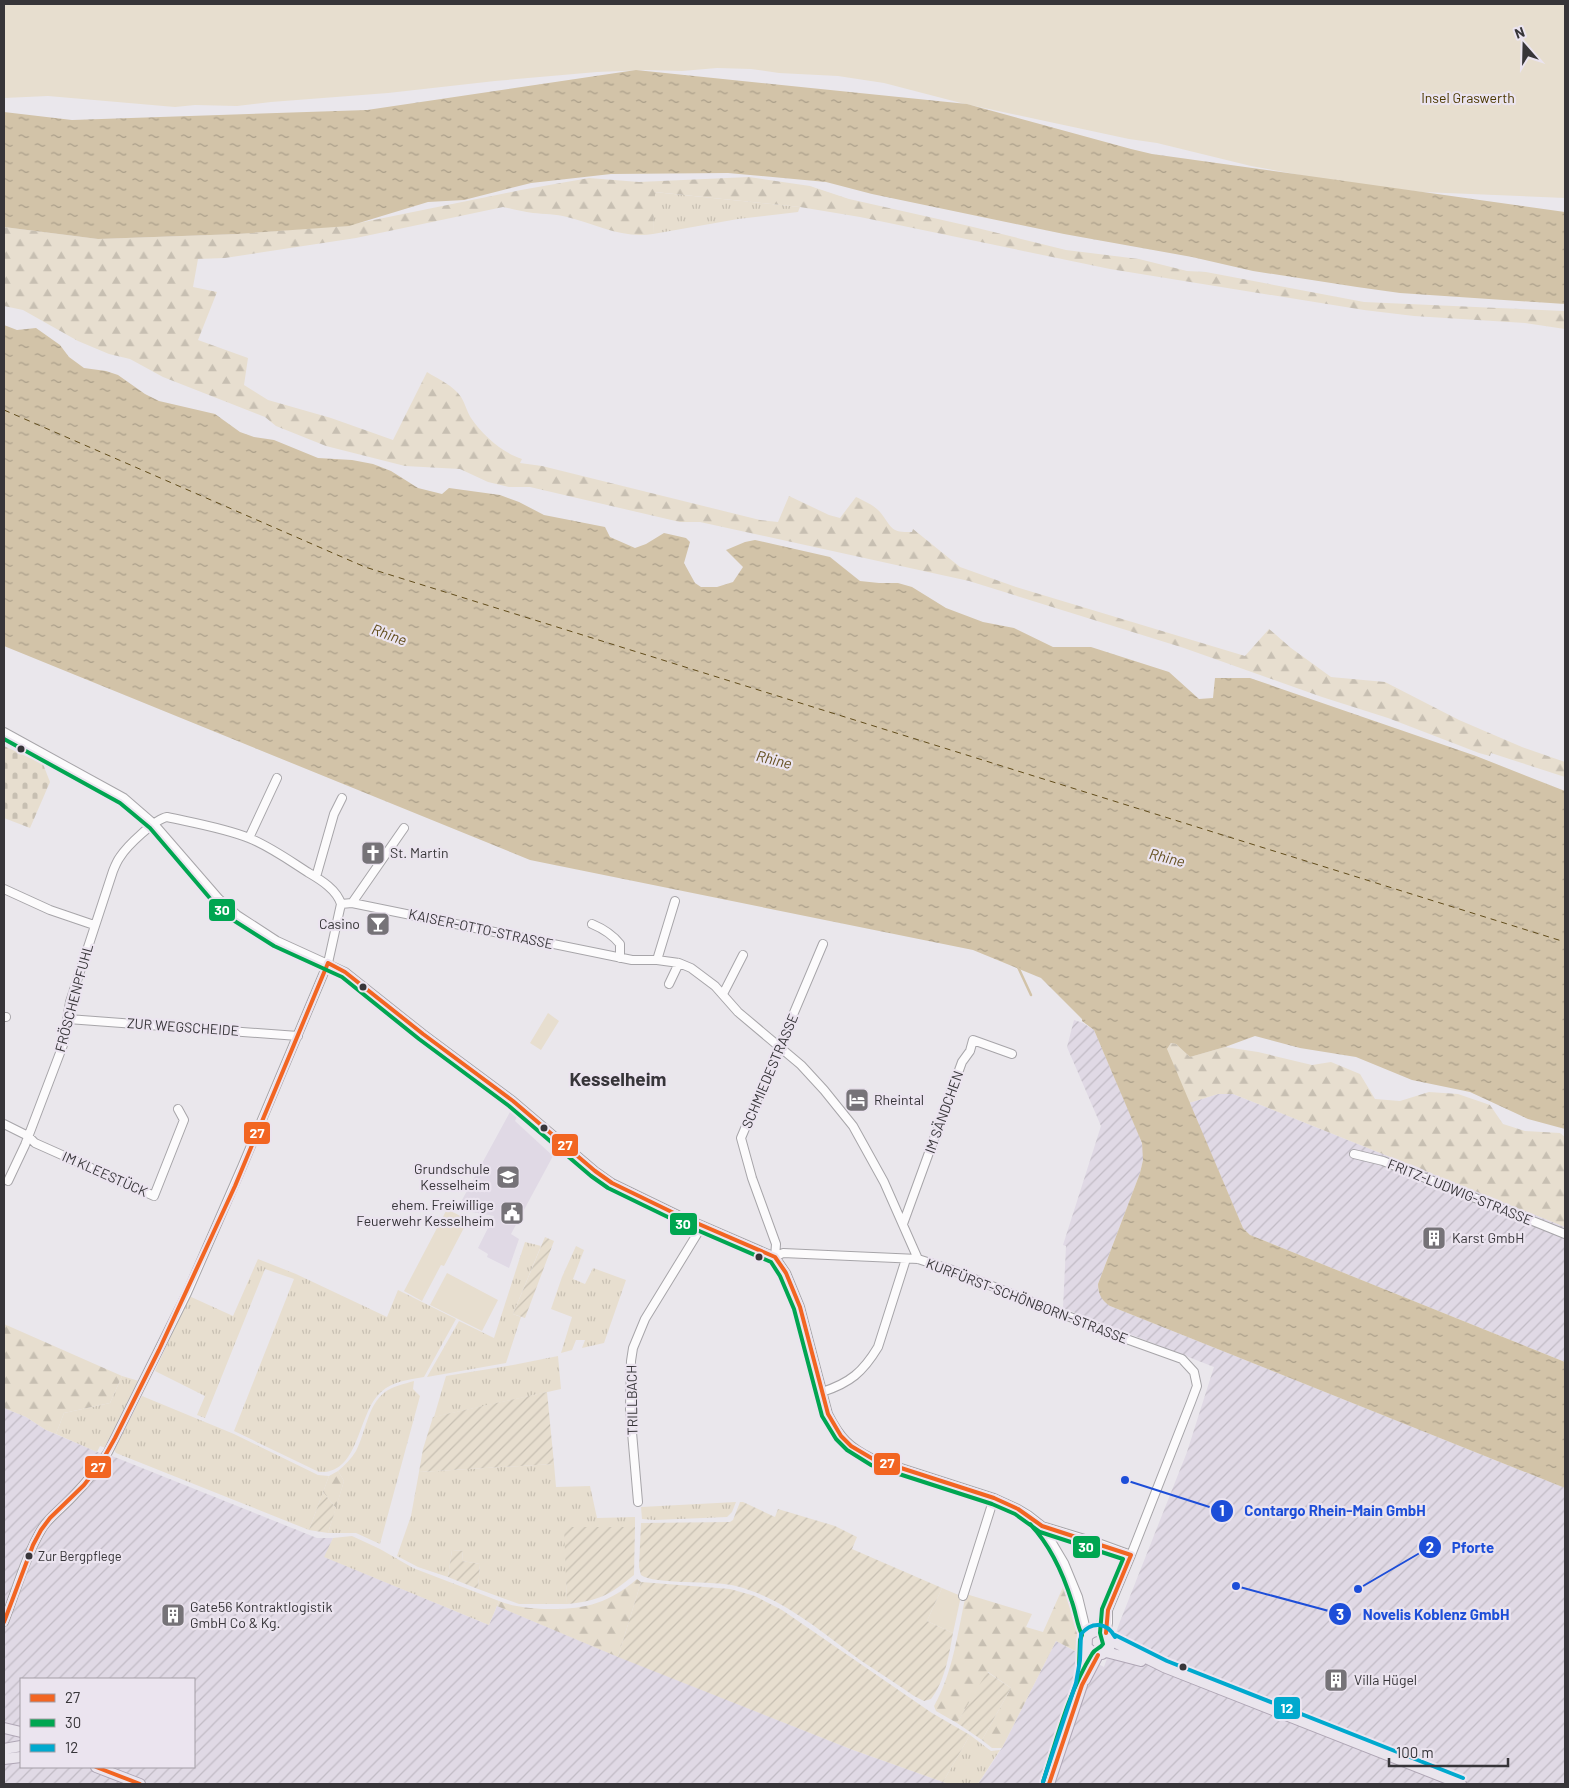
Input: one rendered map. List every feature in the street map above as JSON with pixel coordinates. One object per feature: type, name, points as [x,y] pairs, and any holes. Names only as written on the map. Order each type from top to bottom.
[{"type":"main road","points":[[1082,1685],[1110,1645],[1100,1635]]},
{"type":"main road","points":[[1049,1784],[1082,1685],[1087,1647],[1086,1641],[1100,1635],[1164,1667],[1461,1784]]},
{"type":"main road","points":[[1087,1647],[1091,1653],[1164,1667]]},
{"type":"main road","points":[[4,1728],[20,1732]]},
{"type":"main road","points":[[4,1749],[20,1746]]},
{"type":"main road","points":[[4,1759],[20,1756]]},
{"type":"main road","points":[[99,1768],[140,1784]]},
{"type":"street","points":[[4,732],[124,798],[154,824],[220,899],[237,915],[277,941],[345,972],[513,1102],[612,1183],[702,1226],[775,1257],[786,1273],[800,1307],[809,1335],[828,1414],[844,1441],[856,1451],[873,1459],[994,1498],[1018,1508],[1042,1526],[1131,1555],[1108,1610],[1108,1623],[1100,1635],[1086,1630],[1078,1597],[1064,1563],[1042,1526]]},
{"type":"street","points":[[248,838],[277,778]]},
{"type":"street","points":[[316,877],[334,814],[342,798]]},
{"type":"street","points":[[4,1622],[35,1540],[44,1526],[96,1470],[108,1452],[187,1293],[328,963],[342,904],[339,895],[316,877],[271,849],[248,838],[232,832],[167,817],[161,818],[154,824]]},
{"type":"street","name":"FRÖSCHENPFUHL","points":[[8,1181],[25,1145],[63,1045],[70,1002],[94,924],[113,871],[127,848],[154,824]]},
{"type":"street","points":[[352,903],[404,828]]},
{"type":"street","points":[[4,889],[50,910],[94,924]]},
{"type":"street","points":[[657,960],[675,901]]},
{"type":"street","name":"KAISER-OTTO-STRASSE","points":[[342,904],[352,903],[620,958],[679,963],[691,968],[723,994],[738,1012],[806,1071],[853,1126],[884,1182],[918,1259]]},
{"type":"street","points":[[592,924],[614,936],[620,944],[620,958]]},
{"type":"street","name":"SCHMIEDESTRASSE","points":[[775,1257],[776,1244],[752,1178],[741,1138],[823,944]]},
{"type":"street","points":[[723,994],[743,955]]},
{"type":"street","points":[[669,984],[679,963]]},
{"type":"street","name":"ZUR WEGSCHEIDE","points":[[68,1019],[298,1036]]},
{"type":"street","name":"IM SÄNDCHEN","points":[[903,1224],[962,1062],[970,1050],[973,1040],[1012,1054]]},
{"type":"street","name":"IM KLEESTÜCK","points":[[28,1136],[35,1143],[154,1196],[184,1120],[178,1109]]},
{"type":"street","points":[[4,1124],[28,1136]]},
{"type":"street","name":"FRITZ-LUDWIG-STRASSE","points":[[1354,1154],[1383,1161],[1565,1234]]},
{"type":"street","name":"TRILLBACH","points":[[638,1502],[630,1408],[633,1348],[645,1319],[702,1226]]},
{"type":"street","name":"KURFÜRST-SCHÖNBORN-STRASSE","points":[[775,1257],[783,1253],[918,1259],[949,1269],[1118,1336],[1182,1359],[1194,1372],[1197,1386],[1131,1555]]},
{"type":"street","points":[[822,1392],[850,1380],[871,1359],[878,1347],[906,1259]]},
{"type":"street","points":[[963,1596],[994,1498]]},
{"type":"shaded area","points":[[1074,1020],[1094,1030],[1143,1148],[1140,1173],[1098,1284],[1098,1290],[1110,1306],[1565,1488],[1565,1784],[978,1784],[1002,1748],[1056,1641],[1104,1667],[1187,1452],[1214,1367],[1063,1308],[1066,1246],[1063,1245],[1101,1126],[1067,1047]]},
{"type":"shaded area","points":[[1218,1094],[1233,1094],[1565,1227],[1565,1362],[1250,1235],[1243,1228],[1189,1103]]},
{"type":"shaded area","name":"Grundschule Kesselheim","points":[[510,1112],[517,1117],[515,1121],[553,1156],[511,1234],[519,1239],[509,1268],[487,1257],[488,1254],[478,1248],[494,1216],[472,1212],[462,1200]]},
{"type":"shaded area","points":[[4,1408],[26,1417],[46,1430],[109,1457],[112,1456],[317,1538],[333,1538],[325,1557],[489,1625],[497,1606],[853,1750],[949,1784],[4,1784]]},
{"type":"green space","name":"Insel Graswerth","points":[[4,4],[1565,4],[1565,198],[1422,192],[1333,181],[1251,166],[1157,143],[1129,139],[961,103],[884,83],[838,76],[779,73],[751,69],[717,68],[682,71],[597,72],[237,106],[195,105],[175,107],[48,96],[4,98]]},
{"type":"green space","points":[[749,177],[810,186],[849,199],[1066,250],[1139,259],[1187,271],[1206,272],[1364,302],[1565,311],[1565,329],[1525,323],[1414,316],[1364,310],[1110,269],[860,217],[800,207],[655,192],[653,234],[620,233],[563,216],[529,213],[503,207],[356,238],[225,258],[198,259],[193,287],[217,292],[198,340],[248,358],[244,385],[268,400],[331,418],[393,440],[427,372],[458,393],[471,418],[481,431],[500,448],[522,459],[520,463],[542,466],[760,520],[778,522],[789,496],[829,515],[840,518],[856,497],[878,510],[892,528],[905,532],[912,532],[913,529],[960,567],[1016,587],[1245,656],[1269,629],[1291,648],[1331,677],[1385,682],[1459,720],[1522,747],[1565,762],[1565,777],[1491,753],[1490,756],[1479,753],[1388,718],[1322,697],[1184,648],[969,581],[700,522],[680,522],[530,487],[509,487],[488,482],[460,469],[405,466],[326,446],[276,426],[265,417],[163,377],[130,359],[109,354],[78,341],[23,310],[4,306],[4,227],[98,239],[238,234],[349,225],[589,178],[639,182]]},
{"type":"green space","points":[[654,192],[800,207],[798,212],[738,219],[653,234]]},
{"type":"green space","points":[[4,746],[43,764],[50,782],[30,828],[4,818]]},
{"type":"green space","points":[[548,1013],[559,1021],[541,1050],[530,1043]]},
{"type":"green space","points":[[1171,1043],[1176,1044],[1190,1057],[1225,1047],[1258,1052],[1312,1065],[1331,1062],[1360,1074],[1375,1099],[1400,1101],[1429,1092],[1458,1094],[1490,1105],[1503,1124],[1525,1131],[1560,1133],[1565,1137],[1565,1227],[1233,1094],[1218,1094],[1189,1103],[1167,1053]]},
{"type":"green space","points":[[447,1209],[468,1220],[444,1266],[441,1265],[422,1301],[404,1291]]},
{"type":"green space","points":[[545,1237],[554,1241],[525,1318],[513,1314]]},
{"type":"green space","points":[[525,1242],[541,1246],[513,1314],[521,1317],[506,1363],[427,1377],[459,1321],[494,1338]]},
{"type":"green space","points":[[576,1246],[584,1250],[573,1279],[585,1284],[593,1268],[626,1280],[604,1343],[582,1348],[585,1340],[576,1340],[572,1350],[561,1353],[572,1317],[551,1309],[562,1277]]},
{"type":"green space","points":[[258,1259],[296,1274],[387,1317],[398,1290],[456,1319],[424,1377],[391,1385],[381,1392],[367,1414],[350,1454],[343,1464],[332,1470],[319,1472],[234,1431],[294,1279],[265,1269],[205,1418],[197,1415],[205,1396],[155,1371],[189,1296],[233,1316]]},
{"type":"green space","points":[[447,1273],[498,1300],[482,1331],[430,1305]]},
{"type":"green space","points":[[4,1324],[122,1376],[110,1403],[64,1413],[56,1434],[26,1417],[4,1408]]},
{"type":"green space","points":[[558,1356],[561,1389],[434,1417],[446,1376]]},
{"type":"green space","points":[[122,1376],[139,1381],[106,1448],[100,1446],[97,1452],[56,1434],[64,1413],[110,1403]]},
{"type":"green space","points":[[414,1381],[413,1389],[420,1396],[380,1544],[356,1533],[328,1533],[344,1481],[338,1471],[356,1451],[374,1404],[388,1390]]},
{"type":"green space","points":[[547,1392],[554,1464],[419,1472],[423,1449],[433,1417]]},
{"type":"green space","points":[[142,1396],[234,1434],[318,1475],[329,1476],[309,1530],[116,1453],[114,1450]]},
{"type":"green space","points":[[554,1464],[556,1487],[590,1486],[597,1518],[635,1517],[635,1527],[565,1527],[567,1604],[519,1604],[478,1589],[480,1564],[462,1561],[463,1551],[452,1550],[448,1577],[418,1567],[397,1556],[411,1516],[419,1472]]},
{"type":"green space","points":[[338,1471],[344,1481],[336,1508],[323,1492],[329,1476]]},
{"type":"green space","points":[[323,1492],[336,1508],[328,1533],[309,1530]]},
{"type":"green space","points":[[736,1502],[732,1512],[727,1517],[642,1519],[641,1507]]},
{"type":"green space","points":[[740,1502],[775,1517],[778,1509],[835,1526],[857,1537],[852,1549],[942,1588],[927,1621],[953,1633],[943,1676],[931,1699],[924,1701],[914,1696],[786,1607],[753,1591],[726,1584],[658,1580],[641,1575],[639,1567],[641,1523],[730,1522],[733,1520]]},
{"type":"green space","points":[[564,1527],[635,1527],[634,1575],[618,1588],[603,1596],[567,1604]]},
{"type":"green space","points":[[352,1536],[413,1568],[499,1601],[489,1625],[324,1557],[333,1538]]},
{"type":"green space","points":[[452,1550],[463,1551],[462,1561],[480,1564],[478,1589],[448,1577]]},
{"type":"green space","points":[[1067,1578],[1075,1605],[1079,1653],[1056,1641],[1002,1748],[992,1748],[982,1740],[1011,1688],[988,1672],[957,1723],[936,1711],[934,1706],[941,1693],[950,1666],[966,1594],[1032,1614],[1026,1627],[1043,1632]]},
{"type":"green space","points":[[637,1579],[641,1582],[618,1657],[497,1606],[499,1601],[538,1609],[583,1607],[605,1600]]},
{"type":"green space","points":[[641,1582],[730,1589],[755,1596],[782,1610],[932,1713],[970,1735],[943,1782],[853,1750],[618,1657]]},
{"type":"green space","points":[[942,1588],[961,1596],[953,1633],[927,1621]]},
{"type":"green space","points":[[987,1672],[1011,1688],[982,1740],[957,1723]]},
{"type":"green space","points":[[970,1735],[991,1751],[1000,1750],[978,1784],[949,1784],[943,1782]]},
{"type":"water","points":[[636,70],[967,104],[1152,154],[1565,212],[1565,304],[1400,293],[1253,271],[1192,257],[1064,234],[872,194],[826,182],[728,173],[611,174],[531,183],[464,200],[428,202],[349,226],[238,234],[98,239],[4,227],[4,112],[72,120],[367,110]]},
{"type":"water","name":"Rhine","points":[[4,325],[17,330],[36,328],[60,345],[69,357],[84,368],[118,375],[145,394],[159,401],[215,414],[240,432],[254,437],[274,440],[318,458],[352,460],[373,464],[391,471],[418,488],[442,494],[449,488],[500,495],[544,515],[605,527],[610,537],[635,548],[646,544],[664,533],[686,538],[690,542],[684,563],[695,583],[701,587],[717,587],[733,582],[743,567],[726,550],[745,542],[755,540],[830,557],[860,581],[898,583],[912,587],[946,608],[983,622],[1014,628],[1053,647],[1091,647],[1169,672],[1199,699],[1213,698],[1215,678],[1250,678],[1476,756],[1565,791],[1565,1129],[1528,1119],[1470,1092],[1412,1080],[1356,1057],[1300,1048],[1255,1036],[1190,1057],[1176,1044],[1171,1043],[1167,1049],[1243,1228],[1250,1235],[1565,1362],[1565,1488],[1110,1306],[1105,1302],[1101,1297],[1098,1284],[1140,1173],[1143,1160],[1142,1143],[1094,1030],[1082,1021],[1041,978],[973,950],[530,860],[4,646]]},
{"type":"waterway","points":[[1018,967],[1031,995]]},
{"type":"ferry route","points":[[4,410],[365,567],[1565,942]]},
{"type":"transit line","name":"30","points":[[4,739],[120,803],[150,828],[214,903],[233,920],[274,946],[342,977],[419,1039],[509,1106],[591,1176],[608,1188],[676,1221],[771,1262],[780,1276],[794,1309],[822,1416],[836,1439],[847,1450],[871,1465],[992,1504],[1015,1514],[1040,1532],[1123,1559],[1102,1609],[1100,1633],[1103,1644],[1093,1652],[1076,1684],[1043,1782]]},
{"type":"transit line","name":"27","points":[[328,963],[345,972],[423,1034],[513,1101],[595,1171],[612,1183],[678,1215],[775,1257],[786,1273],[800,1307],[828,1414],[841,1436],[851,1446],[873,1459],[994,1498],[1018,1509],[1042,1526],[1131,1555]]},
{"type":"transit line","name":"27","points":[[4,1622],[33,1545],[41,1530],[50,1518],[84,1485],[101,1463],[159,1350],[235,1186],[328,963]]},
{"type":"transit line","name":"30","points":[[1030,1524],[1050,1551],[1068,1591],[1082,1635],[1079,1665]]},
{"type":"transit line","name":"27","points":[[1106,1633],[1108,1610],[1131,1555]]},
{"type":"transit line","name":"12","points":[[1043,1782],[1076,1683],[1080,1660],[1081,1634],[1090,1627],[1099,1625],[1108,1628],[1115,1637]]},
{"type":"transit line","name":"12","points":[[1113,1634],[1167,1661],[1463,1778]]},
{"type":"transit line","name":"27","points":[[1049,1784],[1082,1685],[1098,1655]]},
{"type":"transit line","name":"27","points":[[99,1768],[140,1784]]},
{"type":"place","name":"St. Martin","points":[[373,853]]},
{"type":"place","name":"Casino","points":[[378,924]]},
{"type":"place","name":"Rheintal","points":[[857,1100]]},
{"type":"place","name":"Grundschule Kesselheim","points":[[508,1177]]},
{"type":"place","name":"ehem. Freiwillige Feuerwehr Kesselheim","points":[[512,1213]]},
{"type":"place","name":"Karst GmbH","points":[[1434,1238]]},
{"type":"place","name":"Contargo Rhein-Main GmbH","points":[[1125,1480]]},
{"type":"place","name":"Zur Bergpflege","points":[[29,1556]]},
{"type":"place","name":"Novelis Koblenz GmbH","points":[[1236,1586]]},
{"type":"place","name":"Pforte","points":[[1358,1589]]},
{"type":"place","name":"Gate56 Kontraktlogistik GmbH Co & Kg.","points":[[173,1615]]},
{"type":"place","name":"Villa Hügel","points":[[1336,1680]]},
{"type":"district","name":"Kesselheim","points":[[618,1079]]}]
